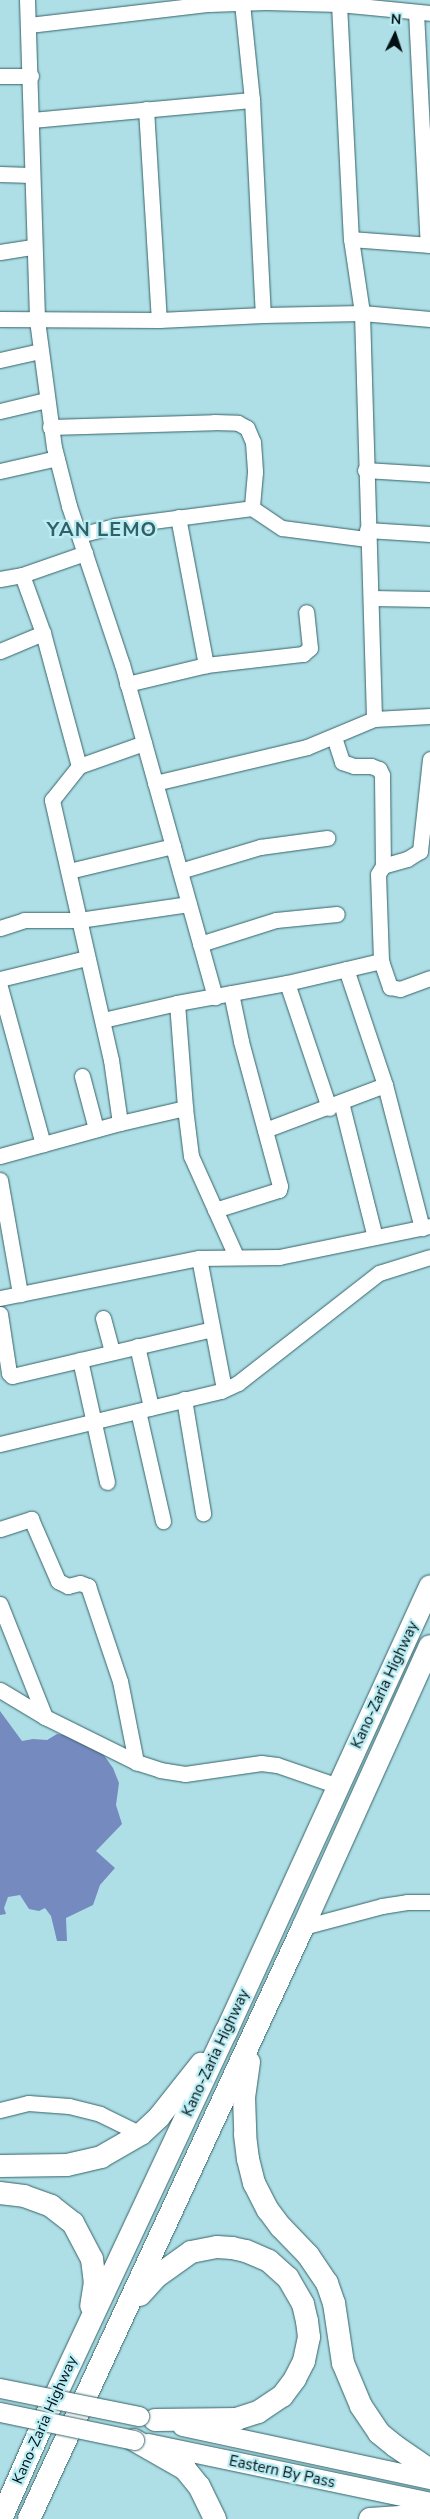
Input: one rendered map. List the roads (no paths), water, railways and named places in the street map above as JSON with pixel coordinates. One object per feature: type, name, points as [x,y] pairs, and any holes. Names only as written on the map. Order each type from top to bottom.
[{"type":"highway","name":"Kano-Zaria Highway","points":[[1,2518],[430,1587]]},
{"type":"highway","name":"Kano-Zaria Highway","points":[[29,2519],[252,2039],[430,1646]]},
{"type":"highway","points":[[0,2166],[76,2165],[101,2157],[141,2134],[159,2117],[226,2032]]},
{"type":"highway","points":[[252,2039],[244,2097],[248,2159],[254,2184],[268,2210],[281,2228],[308,2255],[327,2283],[334,2303],[343,2364],[361,2406],[379,2432],[394,2446],[430,2470]]},
{"type":"highway","points":[[0,2193],[24,2196],[51,2206],[78,2229],[92,2259],[95,2282],[88,2326]]},
{"type":"highway","points":[[126,2311],[156,2277],[173,2263],[191,2252],[217,2247],[246,2251],[269,2261],[288,2278],[304,2304],[309,2337],[304,2361],[282,2396],[258,2412],[237,2419],[147,2418]]},
{"type":"highway","points":[[0,2382],[10,2390]]},
{"type":"highway","points":[[134,2440],[185,2470],[199,2486],[215,2519]]},
{"type":"highway","points":[[40,2519],[55,2466]]},
{"type":"highway","points":[[370,2519],[430,2515]]},
{"type":"main road","name":"Eastern By Pass","points":[[10,2390],[430,2479]]},
{"type":"main road","name":"Eastern By Pass","points":[[0,2412],[430,2502]]},
{"type":"street","points":[[27,0],[31,76],[33,247],[37,320],[50,427],[79,535],[144,743],[214,997]]},
{"type":"street","points":[[29,25],[209,4],[242,2],[339,4],[423,12],[429,245],[351,239]]},
{"type":"street","points":[[242,2],[252,100],[263,315]]},
{"type":"street","points":[[339,4],[351,239],[362,313],[365,470],[374,719]]},
{"type":"street","points":[[0,76],[31,76]]},
{"type":"street","points":[[31,120],[252,100]]},
{"type":"street","points":[[146,109],[159,320]]},
{"type":"street","points":[[0,174],[31,175]]},
{"type":"street","points":[[0,252],[33,247]]},
{"type":"street","points":[[0,319],[159,320],[362,313],[430,319]]},
{"type":"street","points":[[0,360],[40,351]]},
{"type":"street","points":[[0,411],[46,400]]},
{"type":"street","points":[[50,427],[214,422],[238,423],[247,428],[253,442],[255,472],[252,508]]},
{"type":"street","points":[[0,471],[57,458]]},
{"type":"street","points":[[365,470],[430,474]]},
{"type":"street","points":[[79,535],[114,526],[252,508],[282,528],[367,534],[430,534]]},
{"type":"street","points":[[178,517],[206,665]]},
{"type":"street","points":[[0,579],[22,575],[85,554]]},
{"type":"street","points":[[22,575],[43,633],[79,766]]},
{"type":"street","points":[[371,598],[430,599]]},
{"type":"street","points":[[127,684],[206,665],[303,654],[310,648],[306,612]]},
{"type":"street","points":[[0,651],[43,633]]},
{"type":"street","points":[[155,783],[308,747],[374,719],[430,716]]},
{"type":"street","points":[[334,737],[342,762],[354,766],[371,766],[379,769],[382,775],[383,866],[378,874],[381,961],[390,988],[394,989],[430,978]]},
{"type":"street","points":[[120,1122],[116,1085],[103,1020],[87,958],[52,800],[79,766],[144,743]]},
{"type":"street","points":[[383,866],[407,859],[420,851],[430,758]]},
{"type":"street","points":[[180,871],[260,848],[328,838]]},
{"type":"street","points":[[69,871],[173,846]]},
{"type":"street","points":[[0,928],[24,920],[79,920],[189,904]]},
{"type":"street","points":[[200,944],[276,920],[337,914]]},
{"type":"street","points":[[0,979],[87,958]]},
{"type":"street","points":[[103,1020],[287,983],[381,961]]},
{"type":"street","points":[[0,1298],[199,1258],[236,1256],[279,1257],[426,1227],[384,1085],[346,969]]},
{"type":"street","points":[[287,983],[335,1105],[374,1237]]},
{"type":"street","points":[[0,987],[10,1031],[43,1144]]},
{"type":"street","points":[[215,1210],[278,1190],[281,1182],[240,1041],[231,993]]},
{"type":"street","points":[[177,1004],[185,1108],[191,1156],[236,1256]]},
{"type":"street","points":[[82,1076],[96,1129]]},
{"type":"street","points":[[265,1130],[384,1085]]},
{"type":"street","points":[[0,1156],[120,1122],[185,1108]]},
{"type":"street","points":[[0,1180],[20,1294]]},
{"type":"street","points":[[0,1444],[92,1423],[224,1389],[238,1383],[379,1273],[430,1257]]},
{"type":"street","points":[[199,1258],[224,1389]]},
{"type":"street","points":[[0,1314],[9,1373],[12,1376],[212,1329]]},
{"type":"street","points":[[103,1318],[112,1352]]},
{"type":"street","points":[[137,1346],[144,1409],[163,1521]]},
{"type":"street","points":[[80,1360],[92,1423],[107,1482]]},
{"type":"street","points":[[184,1399],[203,1513]]},
{"type":"street","points":[[0,1529],[31,1519],[58,1581],[68,1586],[80,1583],[88,1586],[120,1681],[136,1762]]},
{"type":"street","points":[[1,1608],[34,1685],[44,1717]]},
{"type":"street","points":[[0,1690],[44,1717],[136,1762],[175,1774],[261,1763],[277,1764],[338,1786]]},
{"type":"street","points":[[303,1927],[382,1906],[407,1902],[430,1902]]},
{"type":"street","points":[[0,2110],[28,2103],[69,2106],[100,2114],[141,2134]]},
{"type":"water","points":[[0,1711],[22,1741],[33,1739],[47,1740],[57,1734],[79,1737],[101,1751],[113,1768],[119,1783],[116,1805],[122,1824],[96,1851],[115,1868],[100,1885],[93,1905],[66,1918],[67,1941],[57,1941],[51,1916],[45,1908],[39,1911],[29,1909],[20,1895],[8,1897],[4,1908],[6,1914],[0,1915]]},
{"type":"district","name":"YAN LEMO","points":[[102,529]]}]
